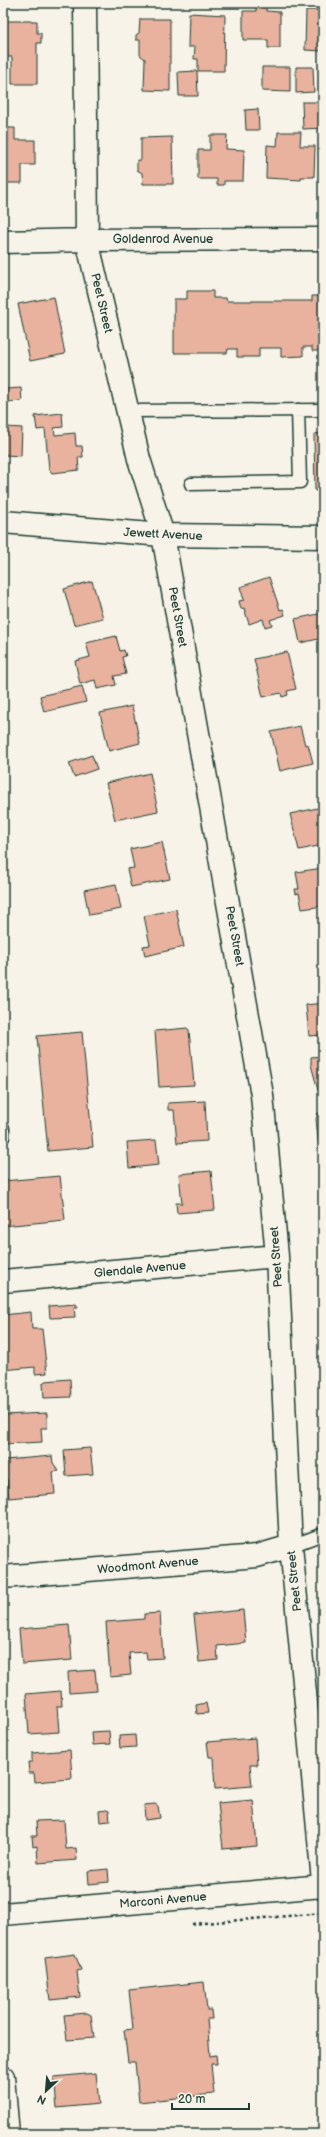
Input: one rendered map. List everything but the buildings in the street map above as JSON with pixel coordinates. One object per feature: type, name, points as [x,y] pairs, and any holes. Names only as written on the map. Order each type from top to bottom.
[{"type":"street","name":"Peet Street","points":[[85,3],[87,240],[139,459],[163,535],[262,1095],[276,1256],[291,1546],[323,1881]]},
{"type":"street","name":"Goldenrod Avenue","points":[[3,242],[87,240],[323,239]]},
{"type":"street","name":"Jewett Avenue","points":[[3,522],[163,535],[323,538]]},
{"type":"street","name":"Glendale Avenue","points":[[3,1281],[276,1256]]},
{"type":"street","name":"Woodmont Avenue","points":[[3,1577],[257,1556],[291,1546]]},
{"type":"street","name":"Marconi Avenue","points":[[3,1914],[323,1886]]},
{"type":"street","points":[[3,2077],[8,2134]]},
{"type":"lane","points":[[191,484],[300,482],[298,410]]},
{"type":"lane","points":[[128,411],[323,410]]},
{"type":"lane","points":[[3,1128],[3,1137]]},
{"type":"lane","points":[[291,1546],[323,1534]]},
{"type":"path","points":[[261,1918],[323,1913]]}]
